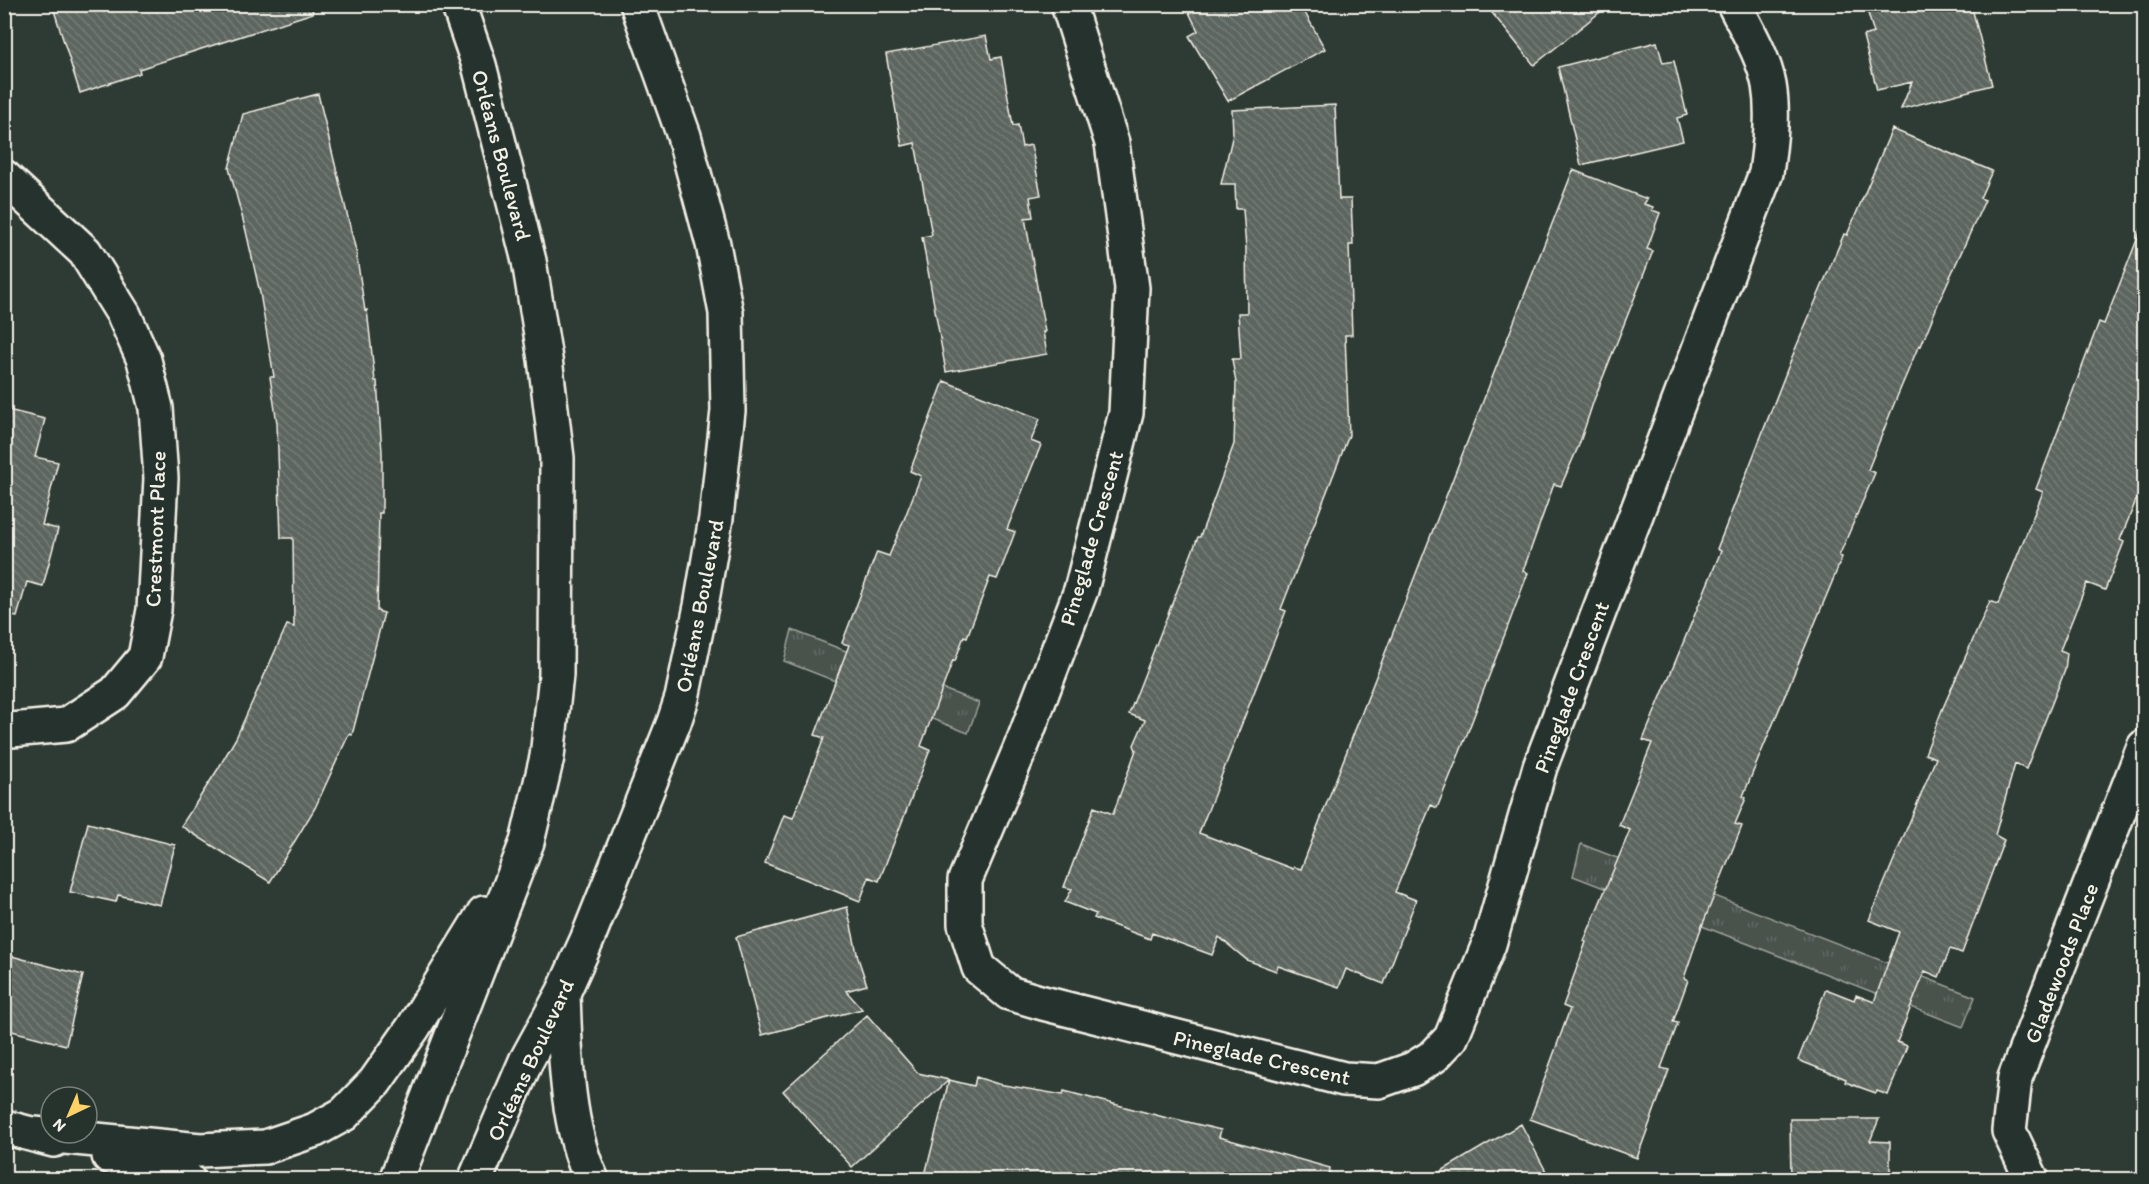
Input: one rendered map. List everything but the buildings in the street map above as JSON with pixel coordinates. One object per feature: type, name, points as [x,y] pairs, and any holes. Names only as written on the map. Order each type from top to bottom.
[{"type":"street","name":"Orléans Boulevard","points":[[396,1179],[527,842],[547,757],[556,675],[557,458],[545,359],[529,261],[479,65],[458,4]]},
{"type":"street","name":"Orléans Boulevard","points":[[475,1179],[526,1060],[587,940],[674,722],[682,698],[709,563],[728,411],[726,313],[713,244],[684,136],[636,4]]},
{"type":"street","name":"Pineglade Crescent","points":[[1068,4],[1112,143],[1132,288],[1126,413],[1081,590],[1024,740],[965,880],[965,924],[979,968],[1009,993],[1344,1079],[1379,1081],[1413,1069],[1434,1056],[1451,1038],[1490,944],[1540,767],[1766,173],[1772,130],[1769,84],[1753,41],[1734,4]]},
{"type":"street","name":"Crestmont Place","points":[[4,177],[86,252],[124,315],[144,360],[156,408],[161,478],[154,610],[145,657],[116,693],[66,725],[4,729]]},
{"type":"street","name":"Gladewoods Place","points":[[2032,1179],[2009,1131],[2015,1078],[2145,747]]},
{"type":"street","points":[[19,1130],[200,1150],[266,1147],[315,1130],[344,1114],[375,1082],[413,1028],[527,842]]},
{"type":"street","points":[[562,993],[566,1077],[582,1160],[592,1179]]},
{"type":"street","points":[[19,1130],[188,1179]]},
{"type":"green space","points":[[792,630],[979,703],[968,733],[784,661]]},
{"type":"green space","points":[[1581,844],[1975,997],[1963,1027],[1573,876]]}]
